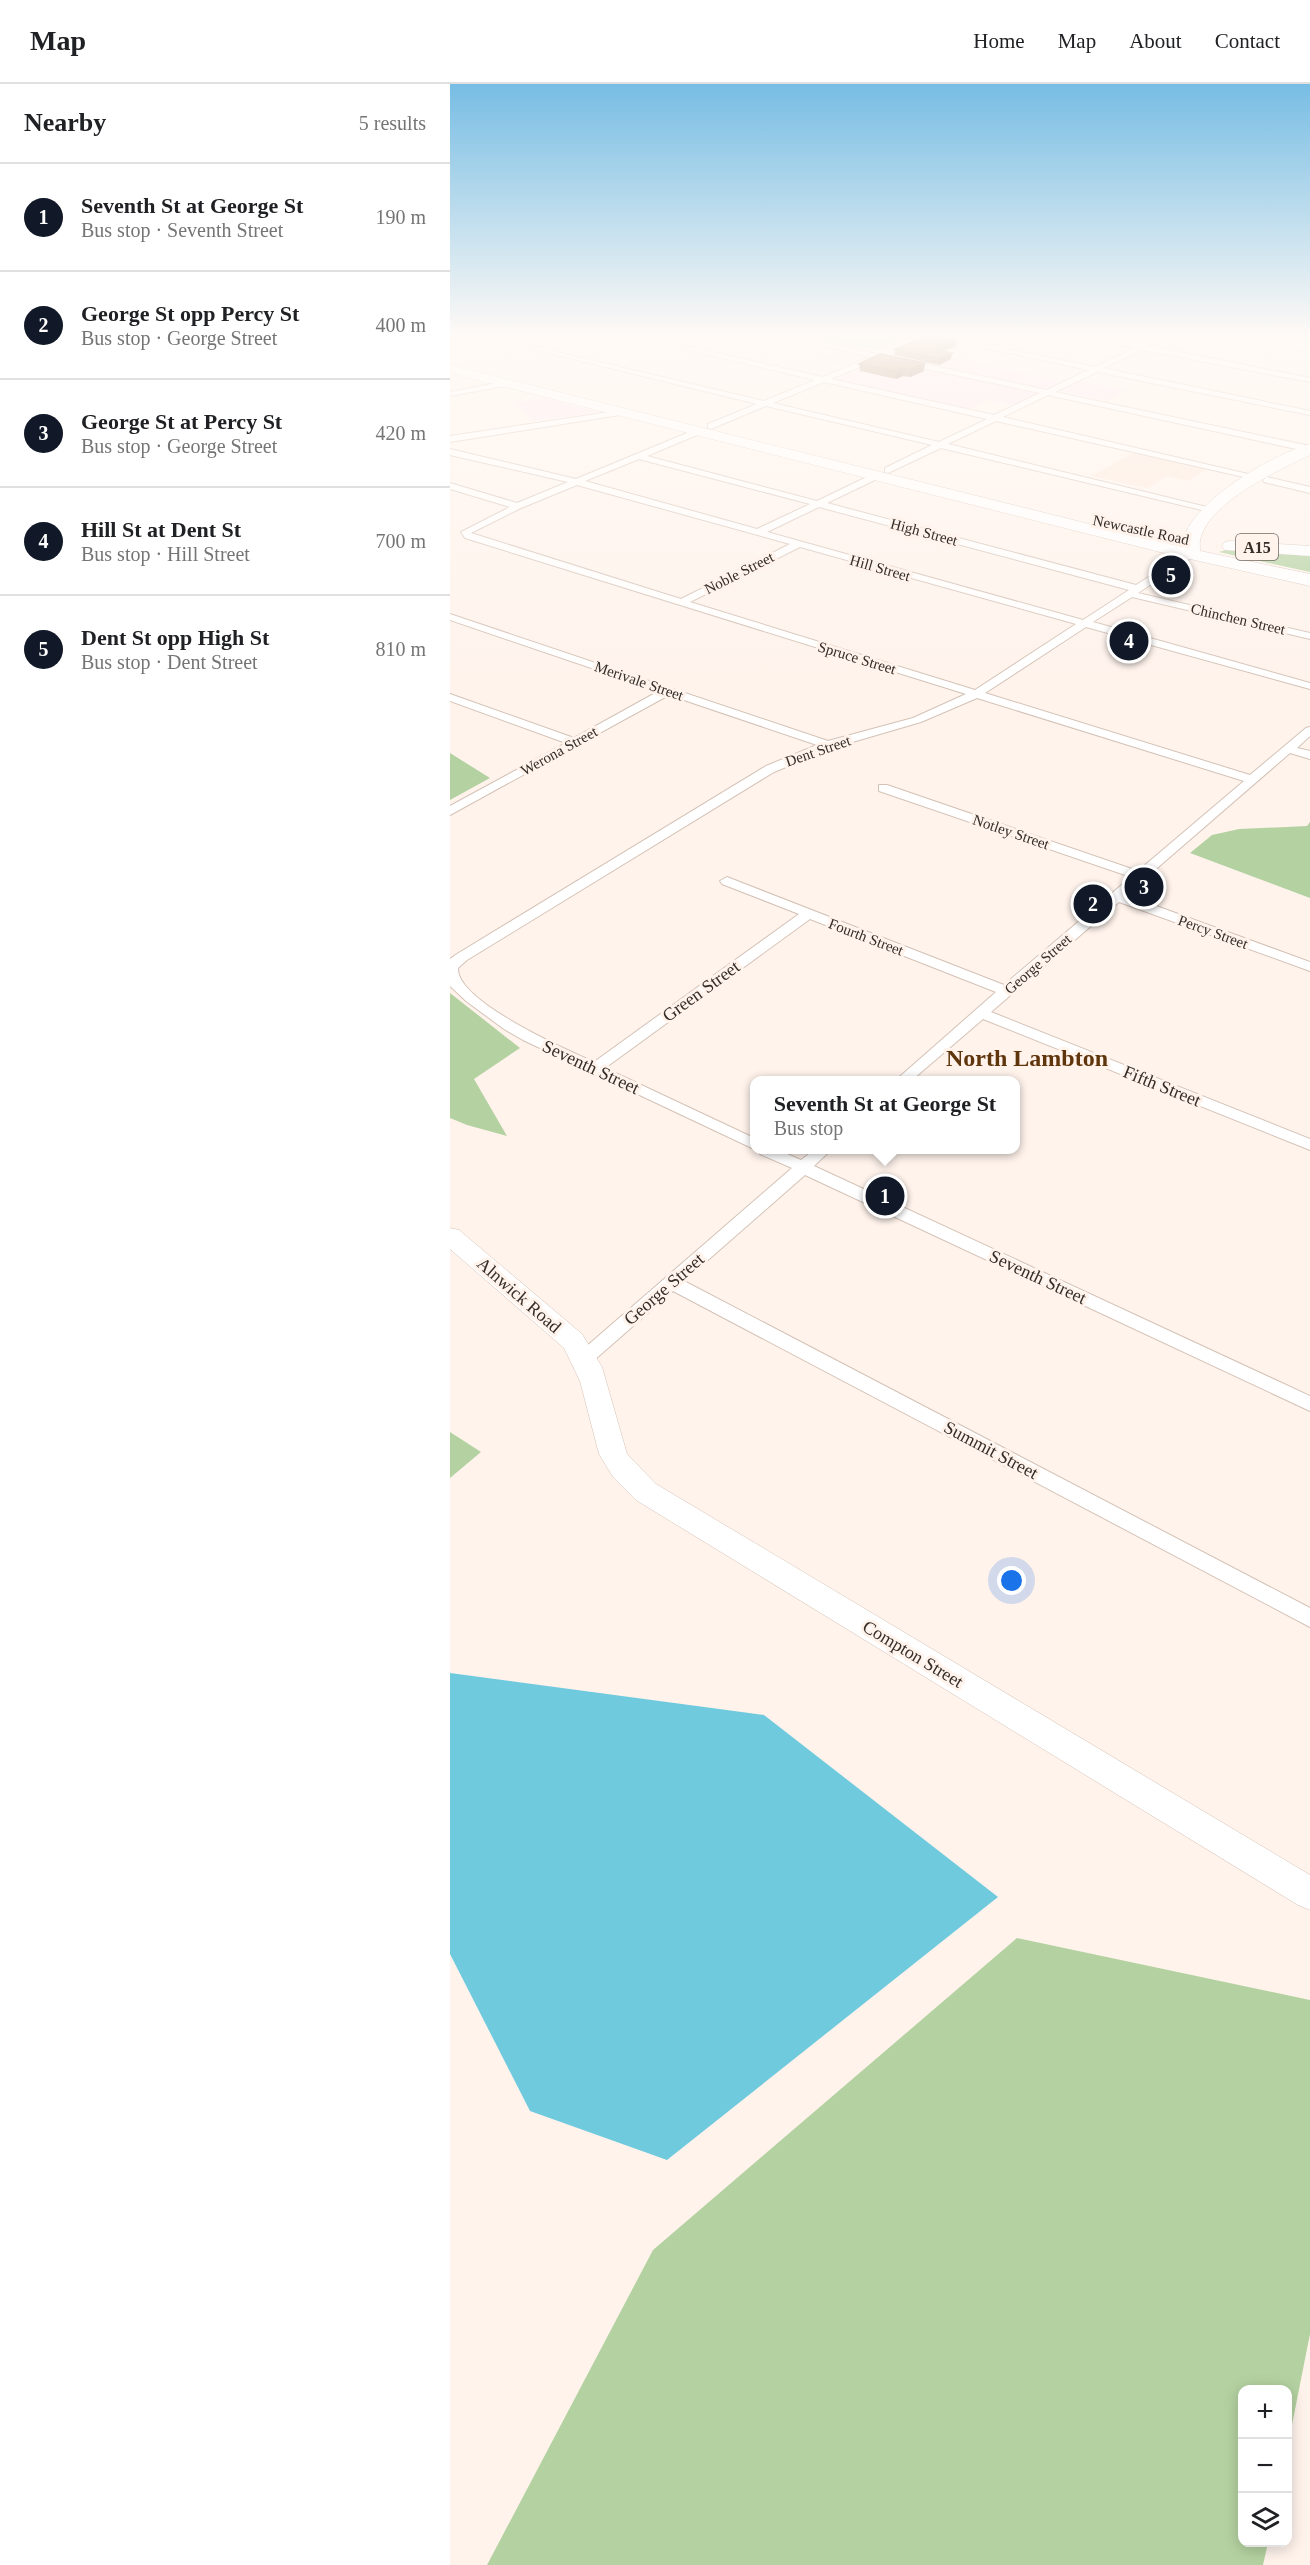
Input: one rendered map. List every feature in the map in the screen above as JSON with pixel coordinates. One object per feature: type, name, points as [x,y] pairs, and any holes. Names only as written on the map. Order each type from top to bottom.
[{"type":"highway","name":"Newcastle Road","points":[[793,451],[1131,530],[1186,540],[1310,549]]},
{"type":"highway","points":[[1186,540],[1219,516],[1262,479],[1307,451]]},
{"type":"highway","name":"Newcastle Road","points":[[882,473],[1186,540],[1310,580]]},
{"type":"highway","points":[[1186,540],[1219,516]]},
{"type":"highway","points":[[1219,516],[1253,538],[1310,549]]},
{"type":"street","points":[[450,486],[518,506],[652,451]]},
{"type":"street","points":[[757,533],[926,451]]},
{"type":"street","points":[[966,451],[1219,516]]},
{"type":"street","points":[[1140,451],[1310,490]]},
{"type":"street","name":"Hill Street","points":[[450,452],[576,483],[1310,686]]},
{"type":"street","name":"High Street","points":[[639,456],[1135,591]]},
{"type":"street","name":"Spruce Street","points":[[518,506],[466,532],[468,536],[1251,780]]},
{"type":"street","name":"Dent Street","points":[[452,966],[473,950],[744,784],[779,765],[828,745],[916,720],[976,694],[1135,591],[1186,540]]},
{"type":"street","name":"Noble Street","points":[[682,602],[796,545]]},
{"type":"street","name":"Chinchen Street","points":[[1135,591],[1310,636]]},
{"type":"street","name":"Merivale Street","points":[[450,617],[828,745]]},
{"type":"street","name":"Werona Street","points":[[450,811],[668,691]]},
{"type":"street","points":[[450,697],[575,742]]},
{"type":"street","name":"George Street","points":[[908,1076],[1310,730]]},
{"type":"street","points":[[1288,749],[1310,755]]},
{"type":"street","name":"Notley Street","points":[[883,788],[1139,876]]},
{"type":"street","name":"Fourth Street","points":[[727,881],[1006,991]]},
{"type":"street","name":"Percy Street","points":[[1116,896],[1310,967]]},
{"type":"street","name":"Green Street","points":[[596,1069],[602,1062],[808,914]]},
{"type":"street","name":"Seventh Street","points":[[452,966],[450,972],[452,977],[475,1002],[501,1022],[750,1142]]},
{"type":"street","name":"Fifth Street","points":[[981,1013],[1310,1145]]},
{"type":"street","name":"Seventh Street","points":[[776,1154],[1310,1404]]},
{"type":"street","name":"George Street","points":[[586,1357],[817,1154]]},
{"type":"street","name":"Alnwick Road","points":[[450,1236],[573,1341],[586,1357]]},
{"type":"street","name":"Summit Street","points":[[673,1283],[1310,1618]]},
{"type":"street","name":"Compton Street","points":[[586,1357],[614,1455],[627,1474],[646,1492],[1310,1894]]},
{"type":"shaded area","points":[[1135,452],[1208,468],[1187,481],[1168,476],[1147,488],[1092,476]]},
{"type":"green space","points":[[1229,549],[1310,553],[1310,572],[1219,552]]},
{"type":"green space","points":[[450,753],[490,778],[450,800]]},
{"type":"green space","points":[[1310,822],[1310,898],[1190,853],[1212,835],[1239,829],[1307,826]]},
{"type":"green space","points":[[450,993],[520,1048],[474,1079],[507,1136],[450,1118]]},
{"type":"green space","points":[[450,1432],[481,1452],[450,1478]]},
{"type":"green space","points":[[1017,1938],[1310,2000],[1310,2334],[1292,2425],[1292,2385],[1238,2385],[1238,2547],[1267,2547],[1263,2565],[487,2565],[653,2250]]},
{"type":"water","points":[[450,1673],[764,1715],[998,1897],[667,2160],[530,2111],[450,1954]]},
{"type":"place","name":"Dent St opp High St","points":[[1171,575]]},
{"type":"place","name":"Hill St at Dent St","points":[[1129,641]]},
{"type":"place","name":"George St at Percy St","points":[[1144,887]]},
{"type":"place","name":"George St opp Percy St","points":[[1093,904]]},
{"type":"place","name":"Seventh St at George St","points":[[885,1196]]},
{"type":"district","name":"North Lambton","points":[[1027,1058]]}]
